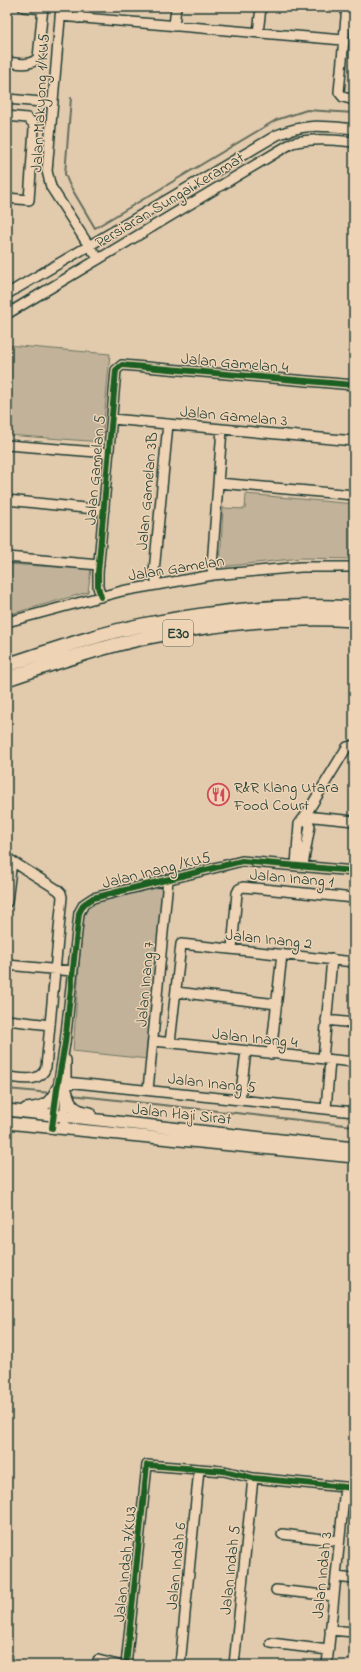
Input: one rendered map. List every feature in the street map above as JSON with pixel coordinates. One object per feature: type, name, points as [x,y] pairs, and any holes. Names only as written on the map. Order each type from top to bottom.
[{"type":"highway","name":"E30","points":[[7,664],[70,644],[155,623],[240,611],[285,608],[354,608]]},
{"type":"highway","name":"E30","points":[[7,678],[69,658],[150,637],[222,626],[284,620],[354,620]]},
{"type":"main road","points":[[7,1110],[35,1108],[47,1104],[62,1095],[80,1112],[161,1127]]},
{"type":"main road","name":"Jalan Haji Sirat","points":[[7,1110],[354,1148]]},
{"type":"main road","name":"Jalan Haji Sirat","points":[[7,1123],[354,1157]]},
{"type":"street","points":[[7,62],[29,64],[38,58],[43,8],[23,7]]},
{"type":"street","points":[[78,18],[79,7]]},
{"type":"street","points":[[174,26],[176,7]]},
{"type":"street","points":[[258,33],[261,7]]},
{"type":"street","points":[[346,7],[339,92],[343,97],[354,100]]},
{"type":"street","points":[[60,12],[78,18],[343,40]]},
{"type":"street","name":"Jalan Makyong 1/KU5","points":[[60,12],[47,172],[51,187],[89,246],[99,258]]},
{"type":"street","points":[[7,99],[53,104]]},
{"type":"street","points":[[7,116],[27,118],[33,124],[34,129],[29,200],[7,198]]},
{"type":"street","name":"Persiaran Sungai Keramat","points":[[7,294],[277,135],[301,127],[315,125],[354,129]]},
{"type":"street","name":"Persiaran Sungai Keramat","points":[[7,314],[292,143],[306,140],[324,139],[354,142]]},
{"type":"street","name":"Jalan Gamelan 4","points":[[116,370],[122,365],[354,385]]},
{"type":"street","name":"Jalan Gamelan 5","points":[[101,597],[98,587],[98,569],[116,370]]},
{"type":"street","name":"Jalan Gamelan 3","points":[[112,419],[354,441]]},
{"type":"street","name":"Jalan Gamelan 3B","points":[[157,585],[154,572],[168,424]]},
{"type":"street","points":[[212,570],[222,429]]},
{"type":"street","points":[[7,444],[109,453]]},
{"type":"street","points":[[218,483],[354,495]]},
{"type":"street","points":[[7,500],[104,510]]},
{"type":"street","points":[[7,557],[98,569]]},
{"type":"street","name":"Jalan Gamelan","points":[[7,622],[212,570],[354,567]]},
{"type":"street","points":[[300,865],[299,824],[347,747],[354,744]]},
{"type":"street","points":[[305,816],[354,821]]},
{"type":"street","points":[[7,902],[9,860],[61,893],[45,1072],[34,1079],[7,1077]]},
{"type":"street","name":"Jalan Inang /KU5","points":[[59,1116],[72,971],[79,913],[84,904],[93,898],[242,861],[354,871]]},
{"type":"street","name":"Jalan Inang 7","points":[[148,1090],[154,1041],[168,880]]},
{"type":"street","name":"Jalan Inang 1","points":[[232,949],[238,892],[239,889],[243,887],[354,898]]},
{"type":"street","name":"Jalan Inang 2","points":[[176,992],[181,944],[354,962]]},
{"type":"street","points":[[271,1054],[282,954]]},
{"type":"street","points":[[326,1109],[326,1020],[332,959]]},
{"type":"street","points":[[7,964],[72,971]]},
{"type":"street","points":[[170,1043],[176,992],[277,1004]]},
{"type":"street","points":[[7,1020],[50,1025]]},
{"type":"street","points":[[326,1020],[354,1023]]},
{"type":"street","name":"Jalan Inang 4","points":[[154,1041],[354,1062]]},
{"type":"street","points":[[240,1100],[246,1051]]},
{"type":"street","name":"Jalan Inang 5","points":[[62,1095],[148,1090],[354,1112]]},
{"type":"street","points":[[52,1128],[59,1116]]},
{"type":"street","points":[[59,1116],[64,1129]]},
{"type":"street","name":"Jalan Indah 7/KU3","points":[[126,1665],[147,1465],[199,1469]]},
{"type":"street","points":[[199,1469],[224,1471],[253,1478],[349,1488]]},
{"type":"street","name":"Jalan Indah 6","points":[[180,1665],[199,1469]]},
{"type":"street","name":"Jalan Indah 5","points":[[234,1665],[253,1478]]},
{"type":"street","name":"Jalan Indah 3","points":[[326,1665],[339,1541],[349,1488]]},
{"type":"street","points":[[282,1534],[339,1541]]},
{"type":"street","points":[[336,1577],[354,1579]]},
{"type":"street","points":[[276,1590],[334,1596]]},
{"type":"street","points":[[330,1630],[354,1632]]},
{"type":"street","points":[[271,1643],[328,1650]]},
{"type":"street","points":[[98,1660],[118,1665]]},
{"type":"shaded area","points":[[7,345],[110,354],[102,442],[7,435]]},
{"type":"shaded area","points":[[246,494],[354,504],[354,559],[301,558],[220,567],[223,508],[245,509]]},
{"type":"shaded area","points":[[7,564],[91,569],[88,592],[7,615]]},
{"type":"shaded area","points":[[154,887],[161,888],[162,893],[148,1059],[73,1051],[83,912],[88,905],[95,902]]},
{"type":"waterway","points":[[71,98],[65,174],[69,184],[95,228],[276,120],[307,110],[354,113]]},
{"type":"waterway","points":[[7,1089],[51,1093]]},
{"type":"waterway","points":[[71,1095],[354,1126]]},
{"type":"cycle path","points":[[101,597],[98,587],[98,573],[116,370],[122,365],[354,385]]},
{"type":"cycle path","points":[[52,1128],[65,1043],[79,913],[84,904],[93,898],[242,861],[354,871]]},
{"type":"cycle path","points":[[126,1665],[147,1465],[224,1471],[253,1478],[354,1488]]},
{"type":"place","name":"R&R Klang Utara Food Court","points":[[218,795]]}]
